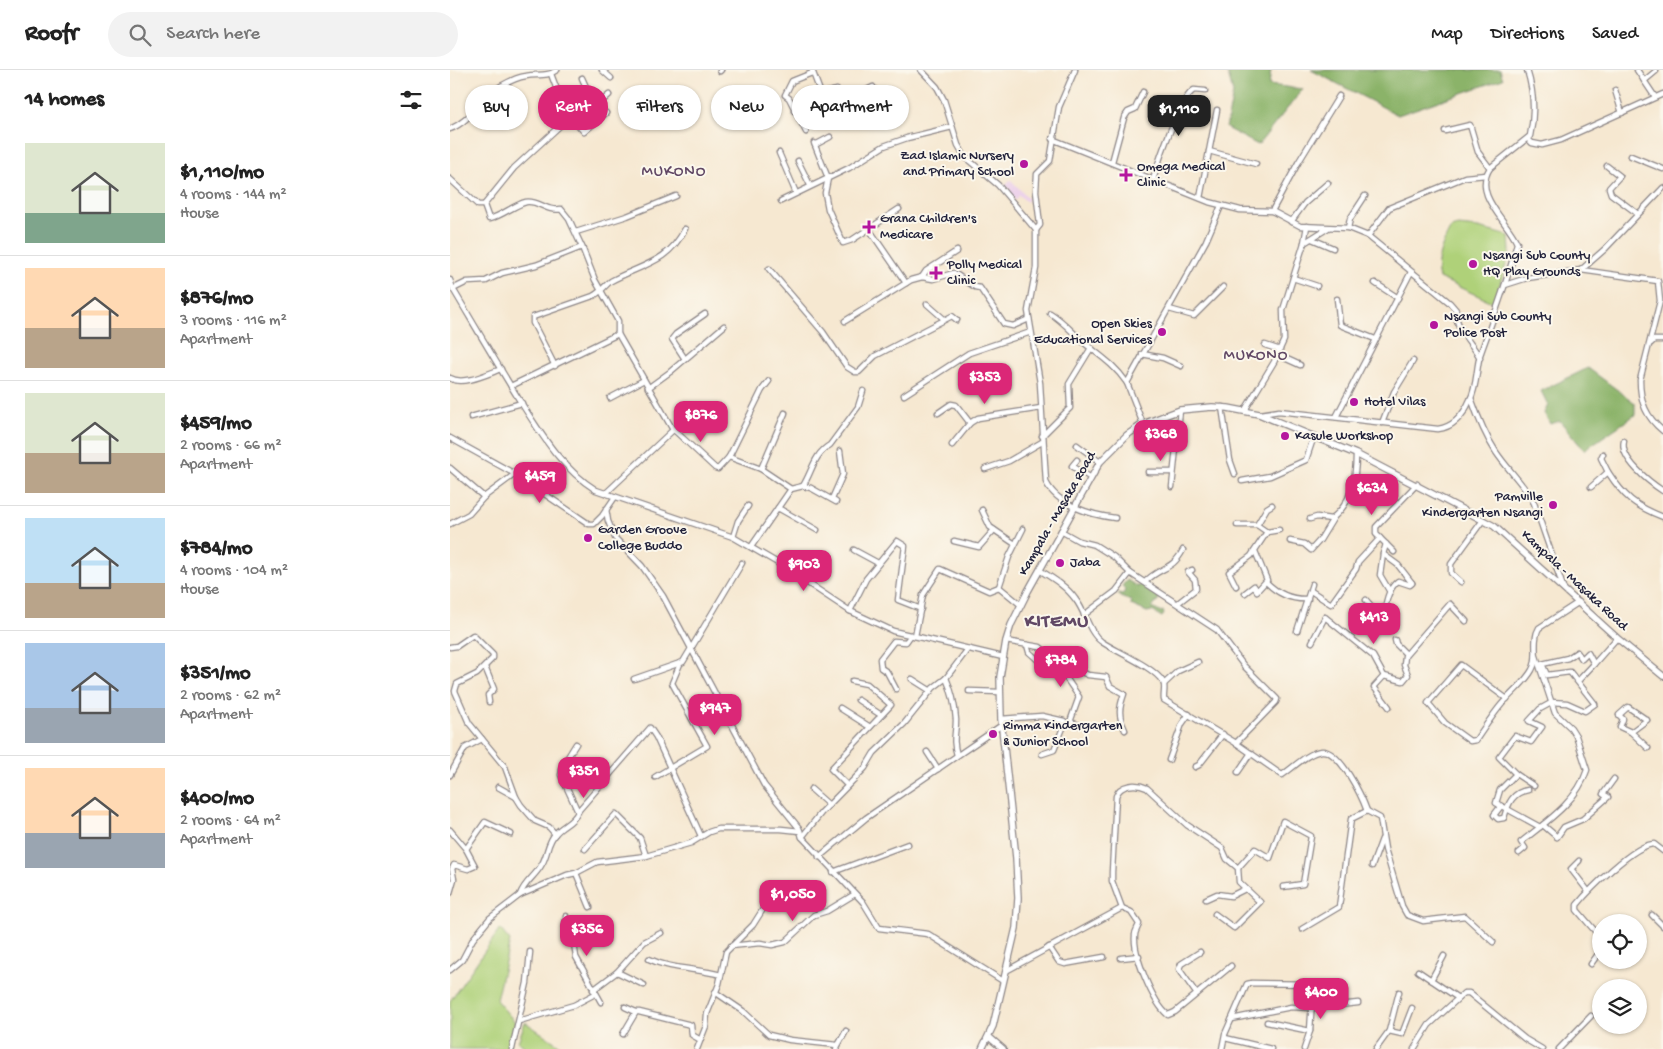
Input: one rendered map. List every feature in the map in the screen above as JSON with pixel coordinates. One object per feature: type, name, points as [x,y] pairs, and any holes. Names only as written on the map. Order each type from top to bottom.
[{"type":"main road","name":"Kampala - Masaka Road","points":[[982,1049],[989,1038],[1004,981],[1016,928],[1018,898],[1000,692],[1006,641],[1021,605],[1100,462],[1127,434],[1143,424],[1180,410],[1222,407],[1245,410],[1356,454],[1417,484],[1483,520],[1518,545],[1617,638],[1663,676]]},
{"type":"main road","points":[[989,1038],[1003,1049]]},
{"type":"street","points":[[450,128],[460,125],[483,100],[502,85],[526,76],[551,74],[557,70]]},
{"type":"street","points":[[602,70],[611,78]]},
{"type":"street","points":[[921,70],[941,94],[965,157],[998,185],[1036,230]]},
{"type":"street","points":[[1075,70],[1059,107],[1052,138],[1050,161],[1038,174],[1036,191],[1040,225],[1036,230],[1036,268],[1028,311],[1040,383],[1042,439],[1047,485],[1050,490],[1075,507],[1100,516],[1115,518]]},
{"type":"street","points":[[1259,414],[1279,411],[1443,428],[1459,418],[1472,398],[1480,358],[1517,243],[1490,202],[1485,183],[1486,175],[1490,168],[1528,139],[1532,130],[1533,86],[1527,70]]},
{"type":"street","points":[[1638,70],[1655,97]]},
{"type":"street","points":[[1644,80],[1656,71]]},
{"type":"street","points":[[792,106],[789,98],[785,95],[792,82],[812,72],[817,85]]},
{"type":"street","points":[[551,74],[556,85]]},
{"type":"street","points":[[582,78],[585,85]]},
{"type":"street","points":[[1154,180],[1172,127],[1187,95],[1194,90],[1205,91]]},
{"type":"street","points":[[1615,90],[1622,113]]},
{"type":"street","points":[[1112,162],[1124,118],[1128,112],[1135,109],[1144,92]]},
{"type":"street","points":[[1528,139],[1532,143],[1542,145],[1562,140],[1663,94]]},
{"type":"street","points":[[1272,211],[1298,163],[1339,96]]},
{"type":"street","points":[[1200,198],[1217,110]]},
{"type":"street","points":[[1445,131],[1470,125],[1478,152],[1490,168]]},
{"type":"street","points":[[781,201],[896,142],[952,127]]},
{"type":"street","points":[[484,205],[514,168],[557,130]]},
{"type":"street","points":[[830,137],[814,144],[828,178],[825,193],[828,209],[843,243],[848,242],[899,209]]},
{"type":"street","points":[[1052,138],[1067,147],[1112,162],[1221,206],[1240,210],[1272,211],[1300,226],[1348,228],[1368,236],[1450,303],[1456,310],[1458,328],[1463,332],[1480,358]]},
{"type":"street","points":[[1209,151],[1256,164]]},
{"type":"street","points":[[779,152],[796,193]]},
{"type":"street","points":[[1631,156],[1663,169]]},
{"type":"street","points":[[798,161],[810,186]]},
{"type":"street","points":[[1608,166],[1620,176],[1609,188],[1611,194],[1638,214]]},
{"type":"street","points":[[1368,236],[1389,208],[1465,177],[1486,175]]},
{"type":"street","points":[[450,179],[478,205],[484,205]]},
{"type":"street","points":[[1292,222],[1305,203],[1328,183]]},
{"type":"street","points":[[1581,270],[1605,249],[1663,188]]},
{"type":"street","points":[[576,232],[627,216],[676,196]]},
{"type":"street","points":[[1348,228],[1350,219],[1365,196]]},
{"type":"street","points":[[484,205],[489,219],[526,202],[535,202],[547,209],[561,209],[576,232],[602,291],[618,321],[618,334],[648,388],[673,429],[715,468],[718,469],[729,457],[762,390],[769,381]]},
{"type":"street","points":[[1126,383],[1206,241],[1221,206]]},
{"type":"street","points":[[1245,410],[1279,353],[1285,335],[1282,310],[1304,243],[1307,226]]},
{"type":"street","points":[[1304,243],[1328,228]]},
{"type":"street","points":[[555,366],[533,323],[533,317],[602,291],[610,282],[650,265],[669,252],[684,229]]},
{"type":"street","points":[[869,229],[906,283]]},
{"type":"street","points":[[1312,239],[1333,248]]},
{"type":"street","points":[[453,289],[467,282],[486,281],[502,272],[536,265],[582,247]]},
{"type":"street","points":[[922,277],[926,271],[956,251]]},
{"type":"street","points":[[769,269],[823,332],[847,367],[855,372],[876,356],[944,319],[952,316],[957,320]]},
{"type":"street","points":[[1505,285],[1527,278],[1581,270],[1660,282],[1660,301],[1651,344],[1640,380],[1640,391],[1647,416],[1663,431]]},
{"type":"street","points":[[1336,418],[1411,272]]},
{"type":"street","points":[[845,321],[906,283],[922,277],[933,279],[954,273],[975,287],[980,288],[1004,324],[1012,326],[1029,319]]},
{"type":"street","points":[[1293,278],[1317,286]]},
{"type":"street","points":[[450,280],[453,289],[522,403],[562,462],[584,482],[615,497],[733,537],[850,611],[893,631],[1003,657]]},
{"type":"street","points":[[1375,283],[1398,298]]},
{"type":"street","points":[[1169,309],[1194,316],[1224,287]]},
{"type":"street","points":[[1337,299],[1340,325],[1376,339]]},
{"type":"street","points":[[928,304],[944,319]]},
{"type":"street","points":[[1050,313],[1066,323],[1091,348],[1106,358],[1126,383],[1143,424]]},
{"type":"street","points":[[685,359],[672,339],[676,334],[705,314]]},
{"type":"street","points":[[648,388],[724,326]]},
{"type":"street","points":[[904,395],[969,354],[1031,332]]},
{"type":"street","points":[[511,386],[618,334]]},
{"type":"street","points":[[1651,344],[1654,340],[1663,340]]},
{"type":"street","points":[[1265,345],[1300,365]]},
{"type":"street","points":[[985,469],[1009,460],[1042,439],[1070,408],[1069,384],[1091,348]]},
{"type":"street","points":[[1142,354],[1163,358],[1181,366]]},
{"type":"street","points":[[1382,423],[1394,392],[1413,361]]},
{"type":"street","points":[[450,378],[458,380],[472,379],[501,369]]},
{"type":"street","points":[[610,398],[644,380]]},
{"type":"street","points":[[802,486],[816,459],[830,445],[858,407],[863,391]]},
{"type":"street","points":[[1472,398],[1482,428],[1493,447],[1528,491],[1534,503],[1563,587]]},
{"type":"street","points":[[471,417],[522,403]]},
{"type":"street","points":[[938,414],[951,404],[956,405],[970,423]]},
{"type":"street","points":[[1222,407],[1230,460],[1235,474]]},
{"type":"street","points":[[952,445],[970,423],[989,414],[1041,408]]},
{"type":"street","points":[[1172,487],[1180,410]]},
{"type":"street","points":[[761,469],[785,413]]},
{"type":"street","points":[[606,493],[662,443],[673,429]]},
{"type":"street","points":[[1242,481],[1270,476],[1306,460],[1314,436]]},
{"type":"street","points":[[450,438],[515,474],[589,524],[596,523],[615,497]]},
{"type":"street","points":[[1624,441],[1622,447],[1624,452],[1646,478],[1663,491]]},
{"type":"street","points":[[1077,445],[1100,462]]},
{"type":"street","points":[[751,547],[791,489],[802,486],[811,488],[834,501],[843,474],[840,451]]},
{"type":"street","points":[[1290,541],[1304,544],[1311,550],[1320,540],[1354,486],[1356,454]]},
{"type":"street","points":[[1603,454],[1601,458],[1608,472],[1629,500],[1642,509],[1663,517]]},
{"type":"street","points":[[729,457],[761,469],[791,489]]},
{"type":"street","points":[[1077,460],[1072,466],[1091,478]]},
{"type":"street","points":[[450,468],[484,497]]},
{"type":"street","points":[[1148,472],[1173,472]]},
{"type":"street","points":[[1591,487],[1608,472]]},
{"type":"street","points":[[450,524],[469,514],[484,497],[515,474]]},
{"type":"street","points":[[1394,552],[1375,530],[1379,523],[1417,484]]},
{"type":"street","points":[[733,537],[738,521],[748,506]]},
{"type":"street","points":[[1257,524],[1267,508],[1272,506]]},
{"type":"street","points":[[606,508],[608,521],[615,538],[656,584],[707,675],[764,785],[800,831],[802,837],[863,902],[879,928],[928,934],[1004,981]]},
{"type":"street","points":[[778,508],[817,530]]},
{"type":"street","points":[[982,510],[994,530],[1015,544]]},
{"type":"street","points":[[1310,519],[1317,517],[1326,520],[1335,516]]},
{"type":"street","points":[[1461,582],[1451,573],[1451,564],[1483,520]]},
{"type":"street","points":[[1237,524],[1257,524],[1267,532],[1279,530]]},
{"type":"street","points":[[896,689],[887,672],[881,668],[880,659],[894,641],[906,642],[913,636],[928,585],[940,568],[989,591],[999,587],[1015,544],[1023,529]]},
{"type":"street","points":[[954,541],[979,547],[994,530]]},
{"type":"street","points":[[1061,531],[1079,541],[1095,545],[1114,557],[1130,573],[1217,630],[1244,666],[1277,698],[1236,742]]},
{"type":"street","points":[[1236,586],[1229,572],[1243,564],[1256,550],[1267,532]]},
{"type":"street","points":[[1311,591],[1331,604],[1356,570],[1358,562],[1380,538]]},
{"type":"street","points":[[850,611],[866,579],[894,541],[905,546],[898,600],[921,610]]},
{"type":"street","points":[[1386,544],[1380,575],[1390,592]]},
{"type":"street","points":[[854,550],[878,563]]},
{"type":"street","points":[[1145,582],[1155,572],[1177,562],[1183,550]]},
{"type":"street","points":[[1245,593],[1254,586],[1257,591],[1268,580],[1263,574],[1262,563],[1256,550]]},
{"type":"street","points":[[1366,600],[1374,608],[1385,611],[1390,592],[1398,582],[1410,585],[1412,583],[1398,565],[1383,554]]},
{"type":"street","points":[[634,679],[680,664],[686,659],[742,563]]},
{"type":"street","points":[[1178,603],[1196,589],[1195,580],[1188,572],[1192,570]]},
{"type":"street","points":[[1040,571],[1060,583],[1077,601],[1102,642],[1138,662],[1164,684]]},
{"type":"street","points":[[1084,615],[1116,591],[1130,573]]},
{"type":"street","points":[[1266,582],[1279,594],[1296,599],[1308,599]]},
{"type":"street","points":[[1297,631],[1312,584]]},
{"type":"street","points":[[999,587],[1021,605]]},
{"type":"street","points":[[1507,698],[1460,664],[1428,703],[1446,723],[1473,742],[1507,698],[1532,670],[1535,655],[1535,634],[1539,628],[1579,602]]},
{"type":"street","points":[[1312,642],[1325,617],[1373,656],[1384,676],[1403,681],[1408,675],[1404,661],[1406,654],[1450,604],[1466,621]]},
{"type":"street","points":[[450,647],[456,647],[471,636],[474,636],[494,657],[485,667],[450,688]]},
{"type":"street","points":[[1578,681],[1617,638]]},
{"type":"street","points":[[1395,640],[1396,644],[1406,654]]},
{"type":"street","points":[[1006,641],[1040,647],[1052,657],[1088,674],[1106,677],[1110,686],[1124,694],[1118,710],[1125,730]]},
{"type":"street","points":[[1027,645],[1029,652],[1039,661]]},
{"type":"street","points":[[802,837],[829,805],[865,768],[874,753],[904,724],[931,691],[946,678],[968,649]]},
{"type":"street","points":[[1534,786],[1516,774],[1499,757],[1515,736],[1531,742],[1542,727],[1529,721],[1540,709],[1551,703],[1567,703],[1585,711],[1595,704],[1570,672],[1547,675],[1542,664],[1568,658],[1577,652],[1582,659],[1588,653],[1594,664]]},
{"type":"street","points":[[1519,853],[1525,848],[1521,842],[1542,826],[1576,792],[1587,770],[1576,736],[1571,728],[1555,713],[1535,655]]},
{"type":"street","points":[[1042,754],[1054,750],[1079,697],[1052,657]]},
{"type":"street","points":[[1198,662],[1178,671],[1164,684],[1164,700],[1236,742],[1282,775],[1315,754],[1323,751],[1330,753],[1344,768],[1359,792],[1367,811],[1380,818],[1383,838],[1398,894],[1407,915],[1423,921],[1465,916],[1493,942]]},
{"type":"street","points":[[655,777],[707,746],[672,683],[680,664]]},
{"type":"street","points":[[485,667],[494,689],[488,695],[489,702]]},
{"type":"street","points":[[1384,676],[1374,687],[1389,707]]},
{"type":"street","points":[[946,678],[954,701],[956,719],[952,736],[957,755]]},
{"type":"street","points":[[912,679],[931,691]]},
{"type":"street","points":[[848,785],[831,768],[891,705],[867,684],[852,681]]},
{"type":"street","points":[[458,684],[455,691],[462,709],[505,767],[516,797],[535,821],[549,827],[555,834]]},
{"type":"street","points":[[969,691],[1000,692]]},
{"type":"street","points":[[858,700],[881,715]]},
{"type":"street","points":[[1632,732],[1646,720],[1628,706],[1619,716],[1623,719],[1620,727],[1632,732],[1648,748]]},
{"type":"street","points":[[840,708],[870,727]]},
{"type":"street","points":[[1168,760],[1182,724],[1189,714]]},
{"type":"street","points":[[819,857],[866,818],[1002,722],[1042,716],[1079,725]]},
{"type":"street","points":[[520,896],[527,881],[543,862],[547,847],[555,834],[568,825],[648,728],[653,730],[701,836]]},
{"type":"street","points":[[1195,767],[1199,765],[1223,734]]},
{"type":"street","points":[[450,774],[464,748],[482,738]]},
{"type":"street","points":[[576,744],[563,765],[561,775],[579,810]]},
{"type":"street","points":[[927,752],[938,768]]},
{"type":"street","points":[[1238,772],[1251,753]]},
{"type":"street","points":[[1516,774],[1500,790],[1494,803],[1542,826],[1557,837],[1564,827],[1583,819],[1608,797],[1603,794],[1614,779]]},
{"type":"street","points":[[1231,966],[1196,993],[1176,1012],[1166,1014],[1148,984],[1139,956],[1135,936],[1139,924],[1132,912],[1122,908],[1112,881],[1116,796],[1123,787],[1141,785],[1147,788],[1193,829],[1222,848],[1227,859],[1238,868]]},
{"type":"street","points":[[498,787],[516,797]]},
{"type":"street","points":[[810,789],[829,805]]},
{"type":"street","points":[[1501,806],[1494,815],[1498,819],[1504,818],[1506,809],[1519,791],[1528,790]]},
{"type":"street","points":[[1302,929],[1339,907],[1351,819],[1367,811]]},
{"type":"street","points":[[585,849],[616,814],[640,838],[646,856]]},
{"type":"street","points":[[1215,914],[1234,928],[1260,904],[1237,878],[1238,868],[1255,849],[1270,858],[1283,821],[1311,836],[1303,884],[1283,887]]},
{"type":"street","points":[[466,849],[485,822],[510,834]]},
{"type":"street","points":[[450,970],[462,960],[473,939],[490,918],[520,896],[567,875],[576,873],[597,862],[646,856],[691,843],[709,832],[726,828],[800,831]]},
{"type":"street","points":[[450,830],[466,849],[475,866],[468,869],[454,865],[452,869],[454,880],[450,894]]},
{"type":"street","points":[[1372,866],[1383,838]]},
{"type":"street","points":[[833,872],[908,844]]},
{"type":"street","points":[[1592,928],[1577,910],[1576,905],[1588,891],[1611,870],[1646,846],[1654,844],[1663,851]]},
{"type":"street","points":[[1579,861],[1571,869],[1588,891]]},
{"type":"street","points":[[576,873],[590,907]]},
{"type":"street","points":[[1206,899],[1217,894],[1231,896],[1245,889]]},
{"type":"street","points":[[730,946],[760,943],[772,945],[785,942],[814,916],[827,911],[855,894]]},
{"type":"street","points":[[697,1049],[699,1039],[705,1030],[707,1014],[721,975],[726,952],[753,925],[765,906]]},
{"type":"street","points":[[1006,971],[1122,908]]},
{"type":"street","points":[[1652,915],[1663,926]]},
{"type":"street","points":[[566,916],[565,930],[573,936],[576,957],[601,1002]]},
{"type":"street","points":[[519,1021],[574,1006],[617,972],[644,942],[661,933]]},
{"type":"street","points":[[1049,947],[1059,962],[1065,964],[1104,957]]},
{"type":"street","points":[[512,1049],[519,1021],[530,952]]},
{"type":"street","points":[[1196,993],[1178,969],[1181,964],[1200,952]]},
{"type":"street","points":[[1121,958],[1139,956]]},
{"type":"street","points":[[1431,980],[1444,956]]},
{"type":"street","points":[[649,959],[676,968],[704,970],[721,975]]},
{"type":"street","points":[[1418,971],[1458,998]]},
{"type":"street","points":[[617,972],[644,985]]},
{"type":"street","points":[[1222,1049],[1232,1019],[1247,984],[1250,983],[1313,984],[1310,1031],[1304,1049]]},
{"type":"street","points":[[715,992],[743,1011],[769,1035],[837,1047],[846,1031]]},
{"type":"street","points":[[1376,1049],[1389,1031],[1399,992]]},
{"type":"street","points":[[1414,1049],[1429,1024],[1464,993],[1469,993],[1525,1039],[1542,1049]]},
{"type":"street","points":[[1232,1019],[1292,1007],[1312,1008],[1358,1003]]},
{"type":"street","points":[[625,1007],[636,1012],[691,1025],[692,1035],[699,1039]]},
{"type":"street","points":[[1389,1031],[1402,1034],[1412,1008]]},
{"type":"street","points":[[623,1034],[636,1012]]},
{"type":"street","points":[[1559,1049],[1591,1016]]},
{"type":"street","points":[[1267,1022],[1310,1031]]},
{"type":"street","points":[[1225,1038],[1271,1049]]},
{"type":"shaded area","points":[[1011,180],[1029,199],[1027,202],[1019,195],[1015,200],[1008,192],[1010,190],[1005,186]]},
{"type":"green space","points":[[1227,70],[1271,70],[1269,85],[1303,89],[1258,145],[1226,128],[1233,93]]},
{"type":"green space","points":[[1311,70],[1500,70],[1503,79],[1398,115]]},
{"type":"green space","name":"Nsangi Sub County HQ Play Grounds","points":[[1458,226],[1478,228],[1509,236],[1510,252],[1494,303],[1439,278],[1438,259],[1442,246],[1451,228]]},
{"type":"green space","points":[[1588,368],[1635,403],[1635,415],[1584,450],[1560,421],[1550,424],[1544,413],[1548,405],[1541,391]]},
{"type":"green space","points":[[1127,580],[1138,587],[1142,582],[1157,593],[1159,599],[1152,608],[1160,612],[1163,611],[1162,617],[1152,611],[1147,612],[1131,605],[1131,601],[1120,597],[1118,593],[1123,594],[1125,590],[1122,586]]},
{"type":"green space","points":[[500,929],[510,941],[496,1000],[515,1022],[509,1049],[450,1049],[450,1001]]},
{"type":"green space","points":[[525,1022],[565,1049],[529,1049],[518,1042]]},
{"type":"place","name":"Zad Islamic Nursery and Primary School","points":[[1024,164]]},
{"type":"place","name":"Omega Medical Clinic","points":[[1126,175]]},
{"type":"place","name":"Grana Children's Medicare","points":[[869,227]]},
{"type":"place","name":"Nsangi Sub County HQ Play Grounds","points":[[1473,264]]},
{"type":"place","name":"Polly Medical Clinic","points":[[936,273]]},
{"type":"place","name":"Nsangi Sub County Police Post","points":[[1434,325]]},
{"type":"place","name":"Open Skies Educational Services","points":[[1162,332]]},
{"type":"place","name":"Hotel Vilas","points":[[1354,402]]},
{"type":"place","name":"Kasule Workshop","points":[[1285,436]]},
{"type":"place","name":"Pamville Kindergarten Nsangi","points":[[1553,505]]},
{"type":"place","name":"Garden Groove College Buddo","points":[[588,538]]},
{"type":"place","name":"Jaba","points":[[1060,563]]},
{"type":"place","name":"Rimma Kindergarten & Junior School","points":[[993,734]]},
{"type":"district","name":"MUKONO","points":[[674,172]]},
{"type":"district","name":"MUKONO","points":[[1256,356]]},
{"type":"district","name":"KITEMU","points":[[1057,622]]}]
